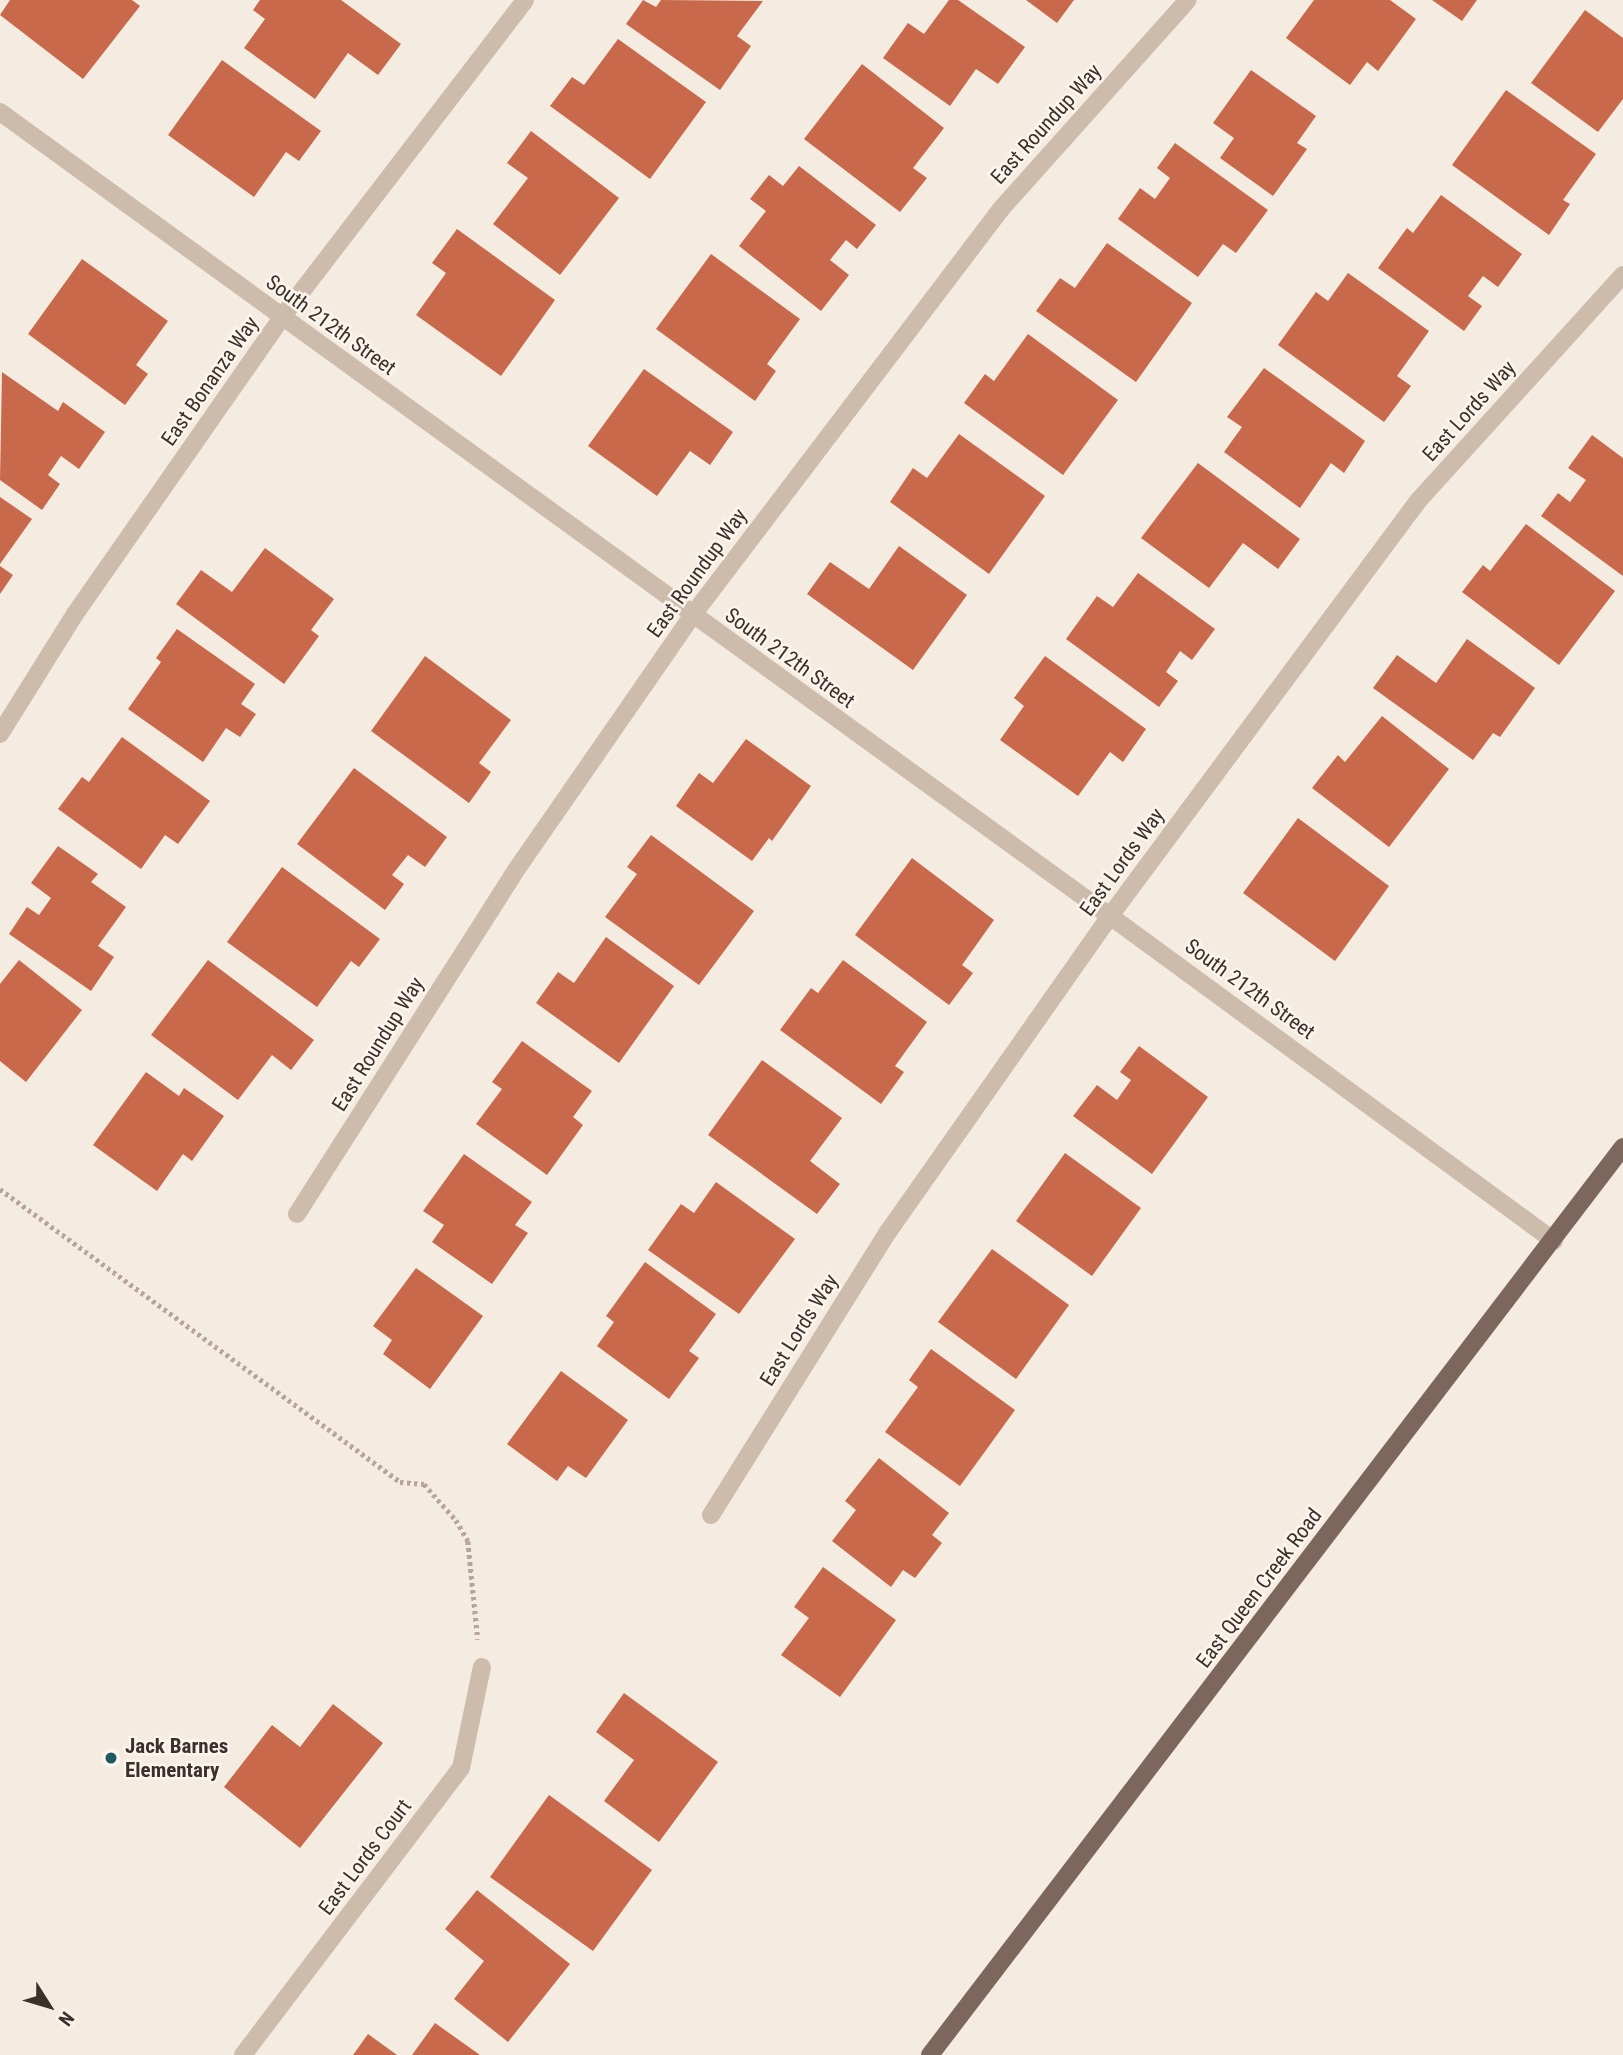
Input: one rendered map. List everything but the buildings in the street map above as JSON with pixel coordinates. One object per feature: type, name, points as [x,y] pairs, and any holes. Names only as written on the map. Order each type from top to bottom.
[{"type":"main road","name":"East Queen Creek Road","points":[[930,2055],[1623,1147]]},
{"type":"street","name":"East Bonanza Way","points":[[0,734],[75,614],[282,317],[525,0]]},
{"type":"street","name":"East Roundup Way","points":[[297,1214],[512,876],[692,616],[1001,209],[1188,0]]},
{"type":"street","name":"South 212th Street","points":[[0,111],[692,616],[1110,916],[1553,1241]]},
{"type":"street","name":"East Lords Way","points":[[711,1515],[888,1231],[1110,916],[1418,501],[1623,275]]},
{"type":"street","name":"East Lords Court","points":[[243,2055],[461,1768],[482,1667]]},
{"type":"path","points":[[0,1189],[400,1482],[424,1484],[456,1520],[468,1541],[469,1576],[482,1667]]},
{"type":"place","name":"Jack Barnes Elementary","points":[[111,1758]]}]
